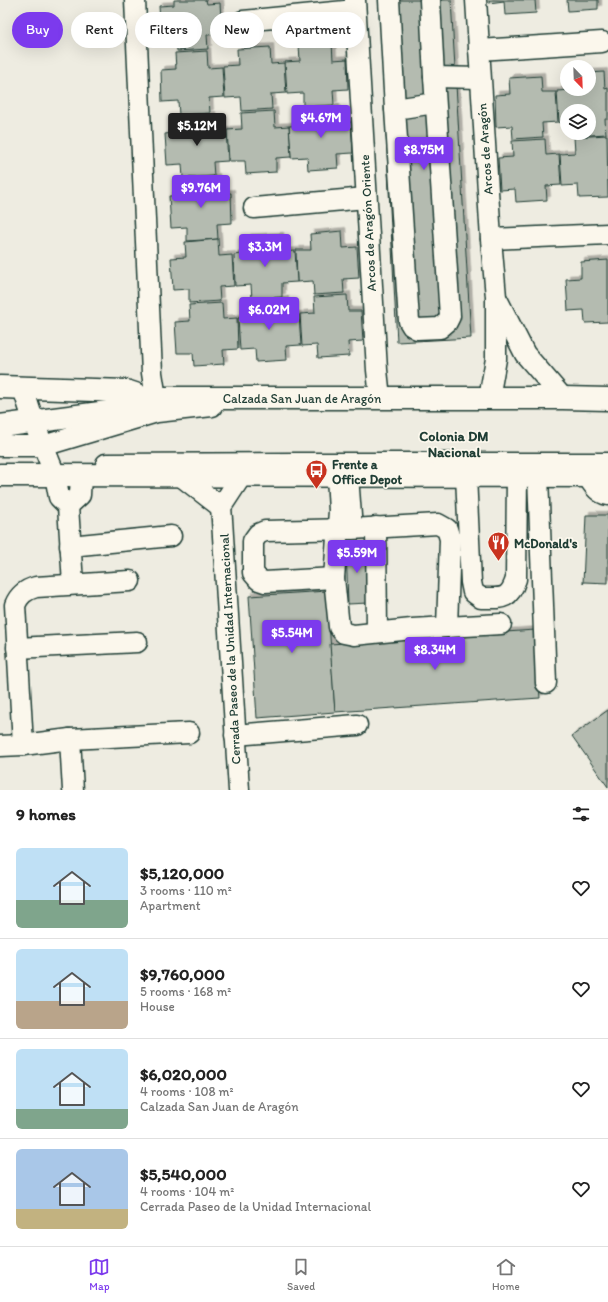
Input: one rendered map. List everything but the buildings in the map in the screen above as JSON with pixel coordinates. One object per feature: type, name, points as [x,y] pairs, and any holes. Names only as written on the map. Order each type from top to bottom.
[{"type":"main road","points":[[0,387],[126,391],[151,399]]},
{"type":"main road","name":"Calzada San Juan de Aragón","points":[[0,426],[34,423],[108,412],[151,399],[608,399]]},
{"type":"main road","points":[[0,475],[53,470],[82,475],[598,476]]},
{"type":"street","points":[[135,0],[152,373],[151,399]]},
{"type":"street","points":[[389,0],[408,321],[417,329],[440,328],[447,322],[450,316],[435,103],[430,0]]},
{"type":"street","name":"Arcos de Aragón","points":[[476,0],[480,78],[496,297],[496,359],[489,398]]},
{"type":"street","points":[[264,18],[355,5]]},
{"type":"street","name":"Arcos de Aragón Oriente","points":[[355,5],[366,198],[380,398]]},
{"type":"street","points":[[479,50],[602,42]]},
{"type":"street","points":[[434,77],[480,78]]},
{"type":"street","points":[[395,109],[435,103]]},
{"type":"street","points":[[254,208],[366,198]]},
{"type":"street","points":[[491,239],[608,234]]},
{"type":"street","name":"Arcos de Aragón","points":[[496,297],[525,354],[564,398]]},
{"type":"street","points":[[23,388],[34,423],[53,470],[60,497],[68,512],[73,584]]},
{"type":"street","points":[[0,446],[43,446],[157,412],[205,406],[430,405],[608,408]]},
{"type":"street","points":[[0,466],[53,470],[294,463],[608,463]]},
{"type":"street","points":[[68,512],[80,495],[82,475]]},
{"type":"street","points":[[181,476],[221,507],[242,475]]},
{"type":"street","points":[[466,476],[471,582],[474,592],[481,598],[503,598],[512,591],[516,579],[517,475]]},
{"type":"street","points":[[343,476],[339,511],[345,529],[334,578],[339,627],[344,633],[354,636],[377,632],[501,624]]},
{"type":"street","points":[[538,476],[546,683]]},
{"type":"street","points":[[598,476],[596,488],[601,493],[608,495]]},
{"type":"street","name":"Cerrada Paseo de la Unidad Internacional","points":[[221,507],[239,790]]},
{"type":"street","points":[[334,578],[265,582],[259,580],[253,573],[253,541],[258,534],[265,531],[345,529],[438,524],[447,529],[450,539],[447,627]]},
{"type":"street","points":[[376,527],[377,632]]},
{"type":"street","points":[[70,546],[171,536]]},
{"type":"street","points":[[22,745],[15,605],[18,599],[22,594],[36,586],[130,581]]},
{"type":"street","points":[[17,648],[137,642]]},
{"type":"street","points":[[235,735],[357,725]]},
{"type":"street","points":[[0,746],[70,739],[189,733]]},
{"type":"street","points":[[70,739],[73,790]]},
{"type":"place","name":"Frente a Office Depot","points":[[317,490]]},
{"type":"place","name":"McDonald's","points":[[498,562]]},
{"type":"district","name":"Colonia DM Nacional","points":[[454,444]]}]
